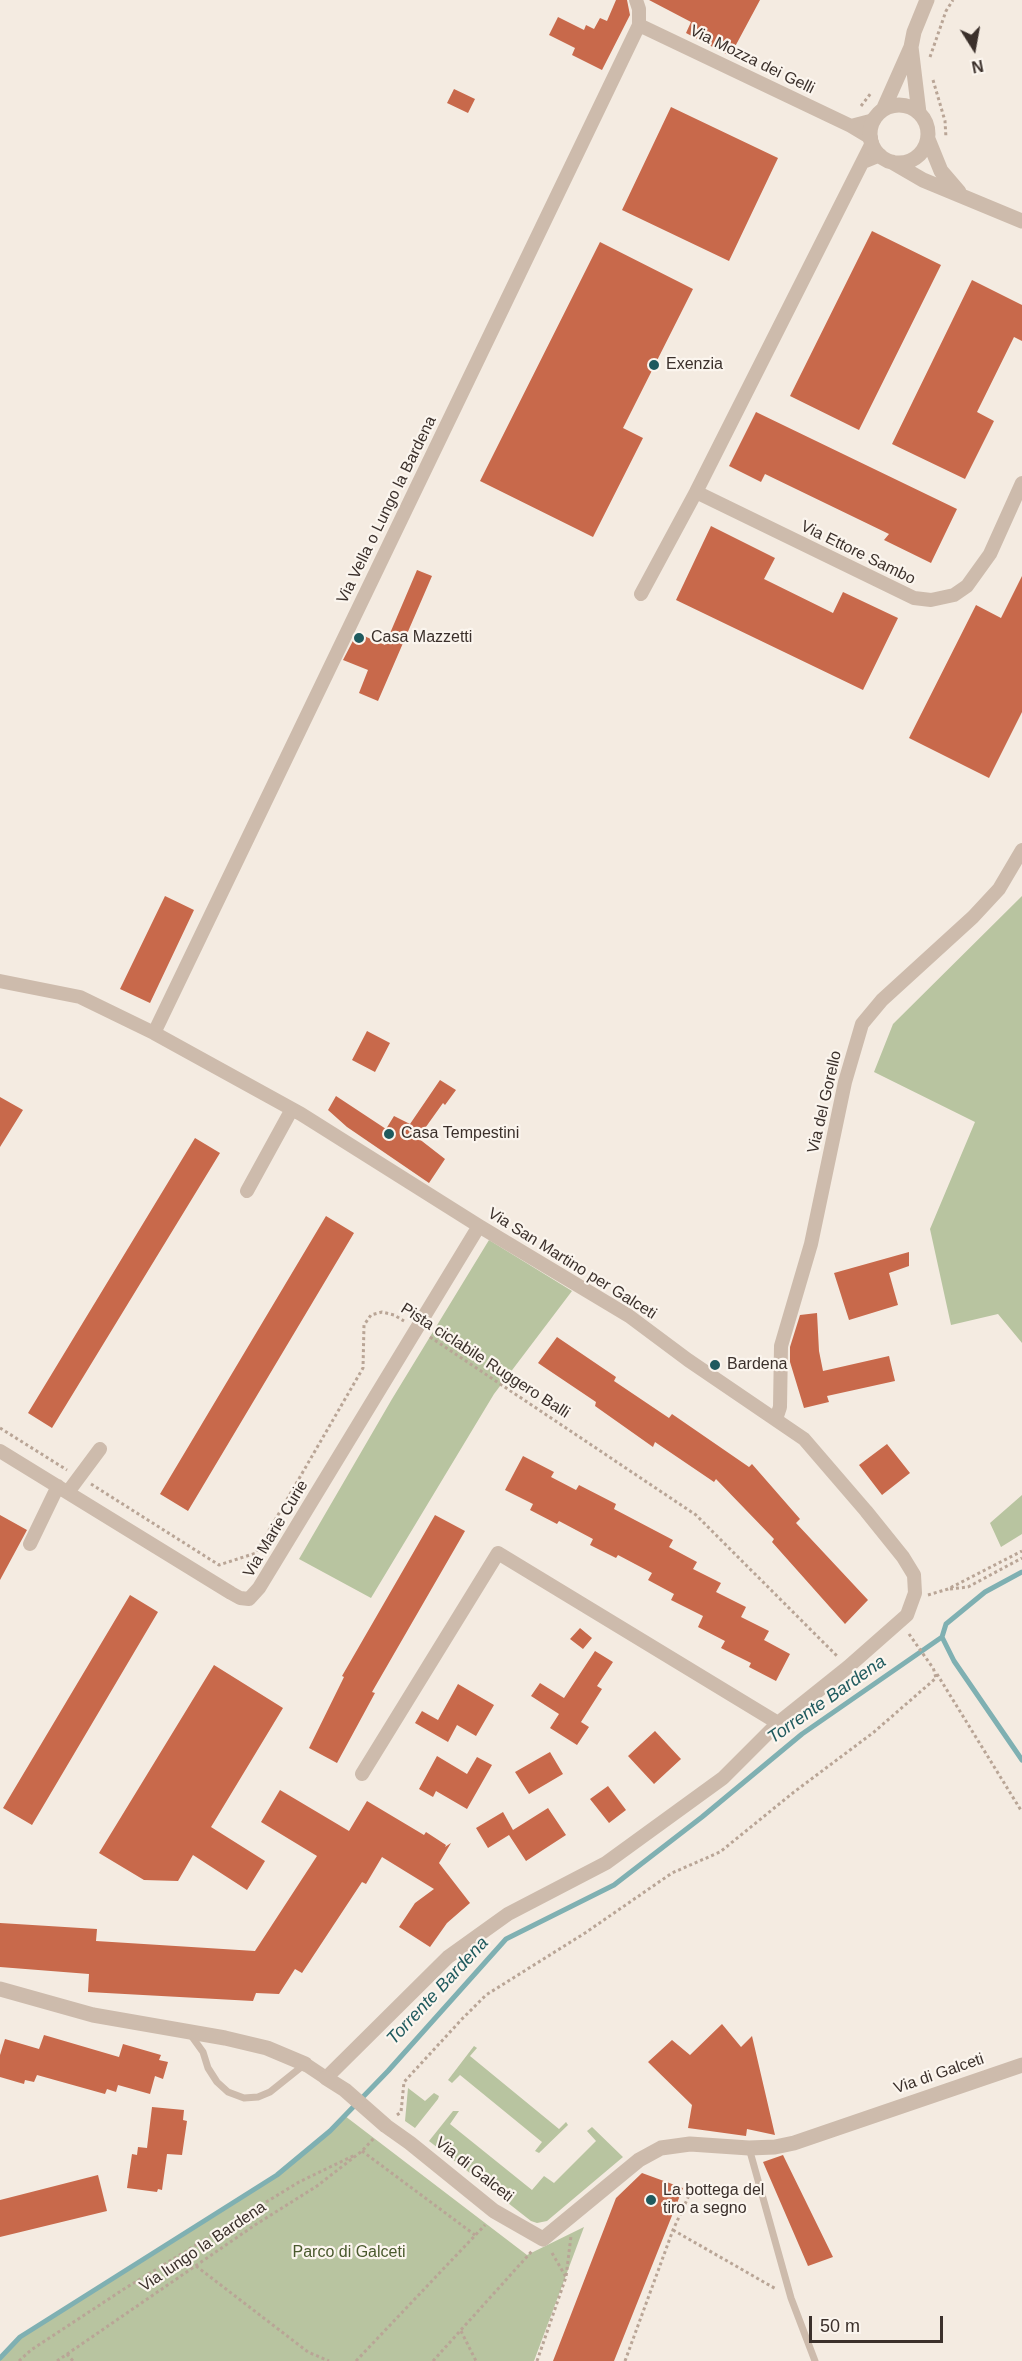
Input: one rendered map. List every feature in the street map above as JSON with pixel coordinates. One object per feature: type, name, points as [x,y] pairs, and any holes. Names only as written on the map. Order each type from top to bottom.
[{"type":"street","points":[[636,0],[639,9],[639,25]]},
{"type":"street","points":[[879,150],[879,115],[911,47],[914,32],[927,0]]},
{"type":"street","name":"Via Mozza dei Gelli","points":[[639,25],[851,126],[879,150],[922,180],[1022,221]]},
{"type":"street","name":"Via Vella o Lungo la Bardena","points":[[154,1033],[639,25]]},
{"type":"street","points":[[911,47],[919,113]]},
{"type":"street","points":[[851,126],[902,105],[919,113],[925,121],[928,139],[918,156],[910,161],[879,150]]},
{"type":"street","name":"Via Mozza dei Gelli","points":[[928,139],[941,171],[961,195]]},
{"type":"street","points":[[641,594],[696,492],[863,162],[879,150]]},
{"type":"street","name":"Via Ettore Sambo","points":[[696,492],[914,598],[931,600],[954,595],[967,586],[990,555],[1022,483]]},
{"type":"street","name":"Via del Gorello","points":[[776,1419],[780,1407],[781,1346],[811,1244],[845,1082],[862,1024],[882,1000],[973,917],[999,889],[1022,850]]},
{"type":"street","name":"Via San Martino per Galceti","points":[[0,981],[80,997],[154,1033],[292,1109],[479,1226],[629,1316],[688,1360],[804,1439],[866,1511],[903,1557],[914,1575],[915,1593],[907,1614],[848,1667],[778,1723],[723,1778],[606,1863],[508,1914],[448,1957],[326,2078]]},
{"type":"street","points":[[247,1191],[292,1109]]},
{"type":"street","name":"Via Marie Curie","points":[[0,1451],[240,1599],[249,1599],[259,1588],[479,1226]]},
{"type":"street","points":[[30,1544],[63,1489],[79,1477],[100,1449]]},
{"type":"street","points":[[362,1774],[498,1553],[778,1723]]},
{"type":"street","name":"Via di Galceti","points":[[0,1989],[93,2015],[225,2037],[267,2048],[306,2064],[345,2090],[386,2126],[494,2211],[543,2238],[639,2160],[661,2148],[690,2144],[749,2148],[775,2147],[794,2143],[1022,2065]]},
{"type":"lane","points":[[189,2032],[203,2052],[208,2068],[217,2082],[228,2092],[244,2098],[258,2097],[270,2092],[306,2064]]},
{"type":"lane","points":[[749,2148],[791,2298],[815,2361]]},
{"type":"path","points":[[928,62],[946,11],[953,0]]},
{"type":"path","points":[[931,72],[945,121],[946,141]]},
{"type":"path","name":"Pista ciclabile Ruggero Balli","points":[[0,1428],[219,1565],[256,1553],[363,1368],[364,1325],[371,1316],[382,1312],[394,1315],[696,1515],[848,1667]]},
{"type":"path","points":[[928,1595],[948,1589],[1022,1551]]},
{"type":"path","points":[[948,1589],[968,1587],[1022,1558]]},
{"type":"path","points":[[906,1630],[933,1667],[1022,1812]]},
{"type":"path","points":[[386,2126],[400,2112],[404,2082],[486,1995],[672,1873],[720,1852],[794,1792],[874,1732],[936,1678],[933,1667]]},
{"type":"path","points":[[19,2361],[31,2350],[134,2283],[299,2182],[362,2151],[475,2235]]},
{"type":"path","name":"Via lungo la Bardena","points":[[57,2361],[255,2225],[317,2186],[362,2151]]},
{"type":"path","points":[[625,2361],[674,2230],[692,2191]]},
{"type":"path","points":[[356,2361],[475,2235],[494,2211]]},
{"type":"path","points":[[537,2361],[566,2277],[574,2212]]},
{"type":"path","points":[[674,2230],[791,2298]]},
{"type":"path","points":[[433,2361],[543,2238],[566,2277]]},
{"type":"path","points":[[196,2266],[308,2352],[329,2361]]},
{"type":"path","points":[[461,2331],[476,2361]]},
{"type":"path","points":[[67,2354],[73,2361]]},
{"type":"green space","points":[[1022,896],[1022,1343],[998,1314],[951,1325],[930,1229],[975,1122],[874,1072],[893,1024]]},
{"type":"green space","points":[[489,1240],[572,1291],[494,1394],[371,1598],[299,1559],[392,1399]]},
{"type":"green space","points":[[1022,1495],[1022,1534],[1001,1547],[990,1523]]},
{"type":"green space","points":[[474,2046],[477,2048],[470,2056],[559,2129],[566,2122],[568,2125],[539,2153],[535,2151],[542,2142],[460,2075],[452,2083],[448,2080]]},
{"type":"green space","points":[[408,2088],[425,2101],[434,2093],[439,2096],[415,2128],[405,2121]]},
{"type":"green space","points":[[453,2111],[459,2111],[450,2124],[532,2190],[544,2176],[554,2183],[596,2141],[587,2131],[592,2127],[623,2157],[547,2221],[537,2223],[531,2221],[429,2141]]},
{"type":"green space","name":"Parco di Galceti","points":[[345,2116],[527,2255],[584,2227],[534,2361],[0,2361],[0,2358],[20,2337],[277,2175]]},
{"type":"building","points":[[616,0],[627,0],[630,15],[602,70],[572,55],[575,48],[549,35],[558,17],[584,30],[586,25],[594,29],[600,18],[607,21]]},
{"type":"building","points":[[649,0],[760,0],[730,56],[686,33],[691,22]]},
{"type":"building","points":[[454,89],[475,99],[468,113],[447,103]]},
{"type":"building","points":[[671,107],[778,158],[729,261],[622,210]]},
{"type":"building","points":[[872,231],[941,265],[859,430],[790,396]]},
{"type":"building","points":[[600,242],[693,289],[623,428],[643,438],[593,537],[480,481]]},
{"type":"building","points":[[972,280],[1022,305],[1022,341],[1014,337],[977,412],[994,421],[965,479],[892,444]]},
{"type":"building","points":[[756,412],[957,509],[931,563],[884,540],[889,534],[765,474],[761,482],[729,466]]},
{"type":"building","points":[[711,526],[775,558],[764,579],[833,613],[843,592],[898,618],[863,690],[676,600]]},
{"type":"building","name":"Casa Mazzetti","points":[[417,570],[432,576],[378,701],[359,693],[368,670],[343,660],[357,633],[385,645]]},
{"type":"building","points":[[1022,576],[1022,712],[989,778],[909,738],[976,605],[1001,618]]},
{"type":"building","points":[[165,896],[194,910],[150,1003],[120,989]]},
{"type":"building","points":[[367,1031],[390,1043],[375,1072],[352,1060]]},
{"type":"building","name":"Casa Tempestini","points":[[440,1080],[456,1090],[445,1105],[443,1103],[418,1138],[445,1159],[429,1183],[347,1127],[328,1110],[336,1096],[386,1129],[394,1116],[410,1124]]},
{"type":"building","points":[[0,1097],[23,1110],[0,1147]]},
{"type":"building","points":[[195,1138],[220,1153],[52,1428],[28,1413]]},
{"type":"building","points":[[326,1216],[354,1233],[188,1511],[160,1494]]},
{"type":"building","points":[[909,1252],[909,1266],[889,1273],[898,1305],[849,1320],[834,1273]]},
{"type":"building","points":[[817,1313],[819,1351],[823,1371],[889,1356],[895,1381],[827,1396],[829,1402],[804,1408],[790,1362],[790,1347],[800,1315]]},
{"type":"building","points":[[557,1337],[616,1377],[614,1381],[669,1418],[672,1414],[749,1467],[752,1464],[800,1519],[796,1523],[868,1600],[845,1624],[772,1542],[774,1539],[716,1479],[714,1482],[655,1442],[653,1447],[595,1406],[596,1402],[538,1363]]},
{"type":"building","points":[[887,1444],[910,1473],[882,1495],[859,1465]]},
{"type":"building","points":[[523,1456],[554,1472],[551,1477],[576,1490],[579,1485],[616,1504],[614,1509],[673,1540],[669,1547],[697,1562],[693,1569],[721,1583],[716,1592],[746,1607],[741,1617],[769,1631],[764,1640],[790,1654],[776,1681],[749,1667],[751,1663],[721,1648],[725,1641],[698,1627],[703,1616],[671,1600],[674,1594],[648,1580],[652,1573],[618,1555],[616,1558],[590,1545],[593,1539],[559,1521],[557,1524],[530,1510],[533,1504],[505,1490]]},
{"type":"building","points":[[0,1515],[27,1530],[0,1580]]},
{"type":"building","points":[[435,1515],[465,1531],[372,1692],[375,1693],[337,1763],[309,1748],[344,1677],[342,1676]]},
{"type":"building","points":[[130,1595],[158,1612],[32,1825],[3,1808]]},
{"type":"building","points":[[580,1628],[592,1638],[583,1649],[570,1639]]},
{"type":"building","points":[[595,1651],[613,1662],[597,1686],[602,1689],[581,1722],[589,1727],[577,1745],[550,1728],[559,1714],[531,1696],[540,1683],[564,1698]]},
{"type":"building","points":[[214,1665],[283,1708],[211,1827],[265,1861],[247,1890],[193,1855],[178,1881],[144,1880],[99,1853]]},
{"type":"building","points":[[458,1684],[494,1705],[476,1736],[457,1725],[448,1742],[415,1723],[422,1711],[438,1720]]},
{"type":"building","points":[[655,1731],[681,1759],[654,1784],[628,1756]]},
{"type":"building","points":[[550,1752],[563,1774],[529,1794],[515,1772]]},
{"type":"building","points":[[437,1756],[467,1774],[477,1757],[492,1765],[467,1809],[436,1791],[433,1797],[419,1789]]},
{"type":"building","points":[[608,1786],[626,1810],[609,1823],[590,1799]]},
{"type":"building","points":[[280,1790],[349,1831],[367,1801],[424,1835],[426,1832],[446,1845],[445,1847],[451,1843],[439,1863],[470,1903],[447,1923],[430,1947],[399,1927],[415,1903],[434,1889],[382,1857],[366,1884],[362,1882],[302,1973],[295,1969],[279,1994],[256,1993],[253,2001],[88,1992],[89,1974],[0,1967],[0,1923],[97,1929],[96,1941],[255,1951],[317,1856],[261,1822]]},
{"type":"building","points":[[548,1808],[566,1835],[526,1861],[509,1835],[488,1848],[476,1828],[503,1812],[513,1830]]},
{"type":"building","points":[[722,2024],[741,2047],[752,2036],[775,2135],[747,2129],[746,2136],[688,2128],[692,2105],[648,2062],[672,2040],[690,2055]]},
{"type":"building","points":[[44,2035],[119,2057],[123,2044],[161,2055],[159,2060],[168,2062],[163,2079],[155,2076],[150,2094],[118,2085],[116,2092],[107,2089],[105,2094],[37,2075],[34,2082],[25,2080],[24,2084],[0,2077],[0,2055],[5,2039],[39,2049]]},
{"type":"building","points":[[152,2107],[184,2110],[183,2120],[187,2121],[182,2155],[167,2154],[162,2190],[158,2189],[157,2192],[127,2188],[132,2154],[137,2155],[138,2147],[147,2148]]},
{"type":"building","points":[[783,2155],[833,2257],[808,2266],[763,2162]]},
{"type":"building","points":[[642,2173],[683,2188],[614,2361],[553,2361],[616,2198]]},
{"type":"building","points":[[98,2175],[107,2211],[0,2237],[0,2200]]},
{"type":"waterway","name":"Torrente Bardena","points":[[0,2358],[20,2337],[277,2175],[330,2131],[388,2071],[506,1939],[614,1885],[702,1817],[802,1734],[942,1637],[946,1624],[985,1592],[1022,1572]]},
{"type":"waterway","points":[[942,1637],[954,1661],[1022,1760]]},
{"type":"place","name":"Exenzia","points":[[654,365]]},
{"type":"place","name":"Casa Mazzetti","points":[[359,638]]},
{"type":"place","name":"Casa Tempestini","points":[[389,1134]]},
{"type":"place","name":"Bardena","points":[[715,1365]]},
{"type":"place","name":"La bottega del tiro a segno","points":[[651,2200]]}]
